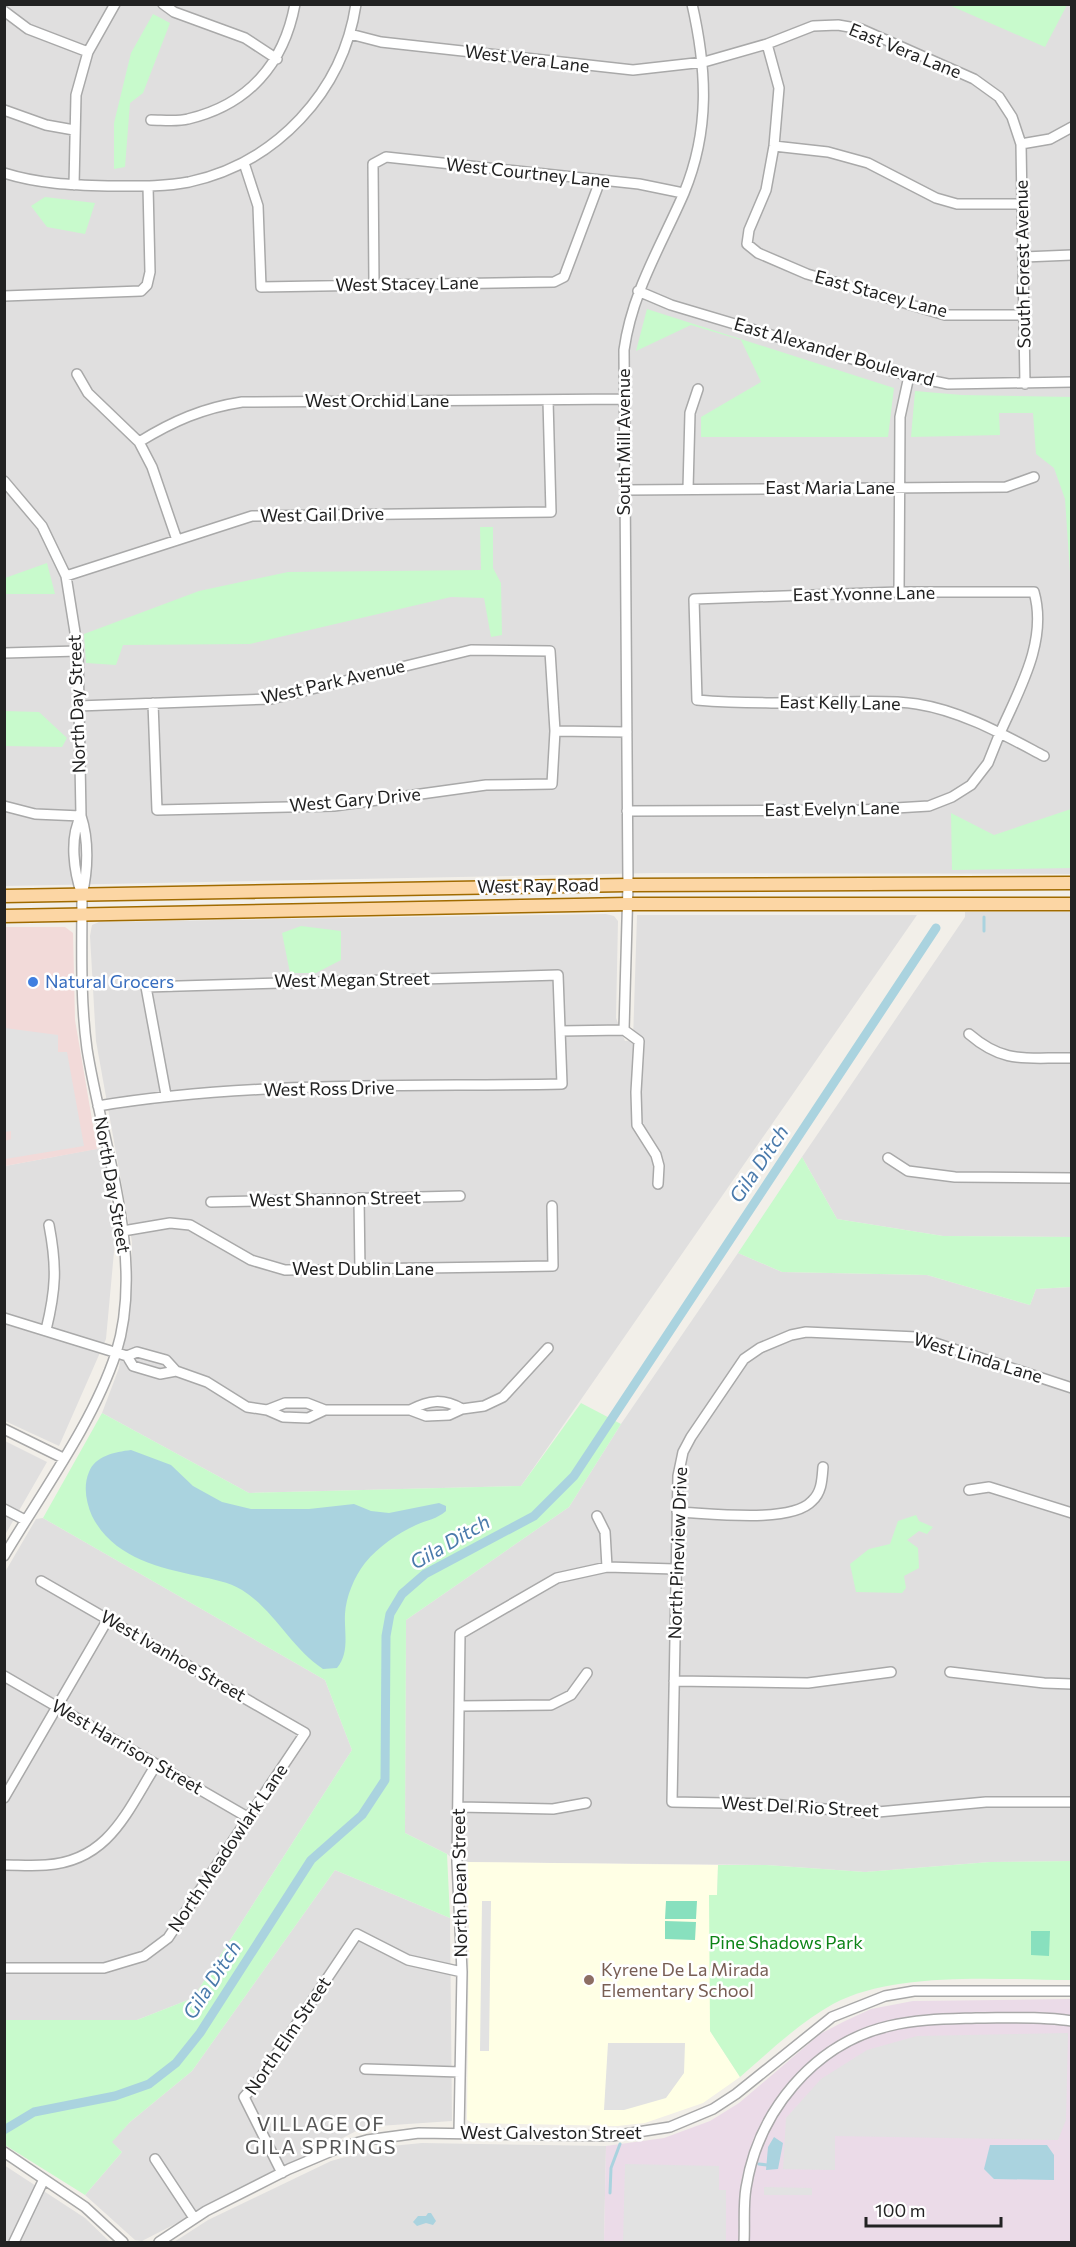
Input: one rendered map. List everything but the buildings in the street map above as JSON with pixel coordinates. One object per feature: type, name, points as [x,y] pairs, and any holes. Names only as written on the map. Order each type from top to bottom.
[{"type":"main road","name":"West Ray Road","points":[[4,916],[1071,883]]},
{"type":"main road","name":"West Ray Road","points":[[4,896],[628,895],[1071,904]]},
{"type":"street","points":[[74,185],[76,95],[88,52],[115,4]]},
{"type":"street","points":[[163,4],[174,12],[245,38],[277,58]]},
{"type":"street","points":[[151,120],[186,120],[228,105],[256,84],[277,58],[290,31],[295,4]]},
{"type":"street","points":[[4,173],[35,181],[74,185],[148,186],[188,182],[244,163],[277,140],[315,103],[334,73],[350,34],[356,4]]},
{"type":"street","name":"South Mill Avenue","points":[[624,1030],[628,895],[624,350],[638,291],[683,193],[695,160],[703,126],[704,62],[692,4]]},
{"type":"street","points":[[4,11],[28,28],[88,52]]},
{"type":"street","name":"East Vera Lane","points":[[704,62],[767,44],[813,26],[838,25],[861,29],[974,79],[999,97],[1012,117],[1021,144]]},
{"type":"street","name":"West Vera Lane","points":[[350,34],[392,43],[615,69],[658,69],[704,62]]},
{"type":"street","points":[[767,44],[778,88],[774,146],[828,152],[868,163],[936,198],[957,204],[1022,204]]},
{"type":"street","points":[[4,110],[46,125],[74,130]]},
{"type":"street","points":[[1021,144],[1050,139],[1071,127]]},
{"type":"street","name":"South Forest Avenue","points":[[1021,144],[1025,384]]},
{"type":"street","name":"East Stacey Lane","points":[[774,146],[766,190],[749,230],[747,244],[758,253],[807,274],[945,315],[1023,315]]},
{"type":"street","name":"West Courtney Lane","points":[[374,285],[373,164],[386,158],[639,184],[683,193]]},
{"type":"street","name":"West Stacey Lane","points":[[244,163],[258,206],[261,287],[554,282],[564,277],[600,181]]},
{"type":"street","points":[[4,296],[141,291],[147,285],[150,272],[148,186]]},
{"type":"street","points":[[1024,256],[1071,255]]},
{"type":"street","name":"East Alexander Boulevard","points":[[638,291],[671,305],[909,376],[948,384],[1071,382]]},
{"type":"street","points":[[76,374],[88,393],[139,442],[152,468],[177,540]]},
{"type":"street","points":[[899,592],[897,488],[900,417],[909,376]]},
{"type":"street","points":[[688,489],[690,413],[699,389]]},
{"type":"street","name":"West Orchid Lane","points":[[139,442],[168,423],[194,412],[242,402],[624,399]]},
{"type":"street","name":"West Gail Drive","points":[[66,576],[252,516],[551,512],[548,400]]},
{"type":"street","name":"East Maria Lane","points":[[625,490],[1006,487],[1034,477]]},
{"type":"street","name":"North Day Street","points":[[4,481],[42,526],[66,576],[78,651],[81,816],[75,828],[75,858],[76,878],[82,895],[82,1005],[98,1106],[123,1231],[125,1303],[116,1352],[92,1406],[4,1556]]},
{"type":"street","name":"East Yvonne Lane","points":[[697,700],[694,599],[899,592],[1034,592],[1038,608],[1033,659],[1000,734]]},
{"type":"street","name":"West Park Avenue","points":[[78,706],[271,699],[471,650],[550,651],[555,731]]},
{"type":"street","points":[[4,652],[78,651]]},
{"type":"street","name":"East Kelly Lane","points":[[697,700],[885,701],[918,704],[952,713],[1044,756]]},
{"type":"street","name":"West Gary Drive","points":[[153,703],[157,810],[334,806],[486,785],[552,784],[555,731]]},
{"type":"street","points":[[555,731],[627,732]]},
{"type":"street","name":"East Evelyn Lane","points":[[627,811],[862,810],[929,806],[952,797],[971,785],[988,763],[1000,734]]},
{"type":"street","points":[[4,806],[35,814],[81,816]]},
{"type":"street","name":"West Megan Street","points":[[166,1095],[146,987],[558,975],[561,1031]]},
{"type":"street","points":[[561,1031],[624,1030],[639,1041],[637,1125],[656,1155],[659,1166],[658,1184]]},
{"type":"street","name":"West Ross Drive","points":[[98,1106],[166,1095],[224,1091],[561,1084],[561,1031]]},
{"type":"street","points":[[969,1034],[994,1053],[1009,1057],[1071,1058]]},
{"type":"street","points":[[888,1158],[908,1171],[955,1177],[1071,1178]]},
{"type":"street","name":"West Shannon Street","points":[[211,1202],[460,1196]]},
{"type":"street","points":[[359,1198],[360,1271]]},
{"type":"street","name":"West Dublin Lane","points":[[123,1231],[170,1223],[190,1225],[251,1260],[285,1270],[360,1271],[553,1266],[552,1206]]},
{"type":"street","points":[[45,1330],[56,1289],[54,1252],[49,1225]]},
{"type":"street","points":[[4,1318],[127,1356],[133,1366],[151,1372],[160,1374],[176,1371]]},
{"type":"street","name":"West Linda Lane","points":[[776,1339],[806,1332],[917,1337],[1070,1384]]},
{"type":"street","name":"North Pineview Drive","points":[[672,1802],[676,1512],[678,1476],[683,1452],[744,1359],[776,1339]]},
{"type":"street","points":[[267,1410],[285,1403],[307,1403],[326,1410],[410,1410],[426,1416],[449,1415],[462,1409],[484,1406],[503,1396],[548,1348]]},
{"type":"street","points":[[127,1356],[137,1352],[165,1360],[176,1371],[207,1382],[247,1407],[267,1410],[283,1417],[308,1418],[326,1410]]},
{"type":"street","points":[[410,1410],[427,1401],[448,1401],[462,1409]]},
{"type":"street","points":[[4,1429],[63,1458]]},
{"type":"street","points":[[676,1512],[782,1514],[801,1510],[812,1502],[821,1488],[823,1467]]},
{"type":"street","points":[[969,1490],[988,1487],[1071,1513]]},
{"type":"street","points":[[4,1509],[25,1520]]},
{"type":"street","points":[[597,1516],[605,1532],[607,1567],[675,1569]]},
{"type":"street","name":"North Dean Street","points":[[459,2133],[462,1972],[458,1807],[460,1634],[557,1578],[607,1567]]},
{"type":"street","name":"West Ivanhoe Street","points":[[41,1581],[305,1732]]},
{"type":"street","points":[[5,1796],[108,1619]]},
{"type":"street","points":[[674,1682],[808,1683],[891,1672]]},
{"type":"street","points":[[950,1672],[1071,1684]]},
{"type":"street","points":[[459,1706],[551,1705],[571,1695],[587,1673]]},
{"type":"street","name":"West Harrison Street","points":[[4,1676],[249,1818]]},
{"type":"street","name":"North Meadowlark Lane","points":[[4,1968],[104,1968],[144,1956],[168,1938],[305,1732]]},
{"type":"street","points":[[4,1865],[48,1865],[76,1860],[98,1849],[115,1832],[156,1765]]},
{"type":"street","name":"West Del Rio Street","points":[[672,1802],[772,1804],[867,1814],[986,1802],[1071,1802]]},
{"type":"street","points":[[458,1807],[553,1809],[586,1803]]},
{"type":"street","name":"North Elm Street","points":[[282,2173],[243,2097],[259,2080],[357,1934],[408,1960],[462,1972]]},
{"type":"street","name":"West Galveston Street","points":[[159,2242],[194,2218],[282,2173],[341,2147],[367,2140],[400,2134],[459,2133],[612,2136],[662,2129],[714,2109],[832,2017],[872,1999],[914,1991],[1071,1990]]},
{"type":"street","points":[[744,2242],[746,2189],[753,2158],[766,2124],[794,2084],[826,2055],[867,2033],[914,2021],[1022,2018],[1071,2021]]},
{"type":"street","points":[[365,2069],[460,2072]]},
{"type":"street","points":[[4,2152],[86,2207],[123,2242]]},
{"type":"street","points":[[155,2159],[194,2218]]},
{"type":"street","points":[[17,2241],[44,2178]]},
{"type":"shaded area","points":[[4,5],[1071,5],[1071,874],[655,873],[5,886]]},
{"type":"shaded area","points":[[965,912],[1071,912],[1071,1237],[943,1236],[837,1219],[802,1157],[965,917]]},
{"type":"shaded area","points":[[606,914],[614,916],[618,921],[616,1018],[625,1041],[633,1040],[637,915],[917,915],[521,1486],[249,1493],[102,1413],[119,1368],[131,1288],[132,1242],[96,1041],[90,936],[92,925],[99,922]]},
{"type":"shaded area","points":[[4,927],[65,927],[73,933],[75,1020],[97,1149],[5,1166]]},
{"type":"shaded area","points":[[5,962],[5,1028],[58,1035],[58,1052],[67,1052],[84,1146],[5,1159],[5,1141],[11,1139],[11,1131],[4,1132]]},
{"type":"shaded area","points":[[106,1147],[115,1241],[106,1339],[59,1446],[5,1421],[5,1166]]},
{"type":"shaded area","points":[[738,1253],[782,1272],[927,1275],[1030,1305],[1036,1289],[1071,1287],[1071,1861],[990,1862],[865,1872],[766,1865],[457,1862],[447,1854],[405,1833],[406,1620],[569,1507],[621,1424]]},
{"type":"shaded area","points":[[5,1441],[47,1462],[5,1535]]},
{"type":"shaded area","points":[[43,1518],[325,1680],[352,1750],[193,1998],[137,2020],[5,2022],[5,1572],[36,1519]]},
{"type":"shaded area","name":"Kyrene De La Mirada Elementary School","points":[[466,1862],[718,1865],[717,1895],[710,1895],[710,2031],[740,2077],[703,2103],[645,2123],[617,2126],[473,2123],[467,2120],[469,1927]]},
{"type":"shaded area","points":[[335,1870],[450,1918],[452,2121],[364,2127],[142,2241],[135,2240],[85,2195],[122,2152],[111,2142],[130,2122],[192,2071]]},
{"type":"shaded area","points":[[482,1901],[491,1901],[489,2051],[480,2051]]},
{"type":"shaded area","points":[[1071,1999],[1071,2242],[604,2242],[606,2146],[664,2138],[710,2121],[739,2103],[820,2034],[871,2009],[913,2001]]},
{"type":"shaded area","points":[[1068,2033],[1066,2120],[1058,2140],[835,2136],[835,2170],[783,2169],[786,2118],[821,2079],[867,2050],[917,2036]]},
{"type":"shaded area","points":[[608,2043],[685,2043],[684,2073],[666,2098],[624,2110],[604,2110]]},
{"type":"shaded area","points":[[422,2143],[606,2146],[604,2242],[174,2242],[208,2220],[331,2161],[381,2147]]},
{"type":"shaded area","points":[[625,2164],[719,2166],[719,2190],[726,2190],[726,2242],[623,2242]]},
{"type":"shaded area","points":[[4,2165],[85,2218],[110,2242],[5,2242]]},
{"type":"shaded area","points":[[764,2187],[812,2188],[812,2195],[764,2195]]},
{"type":"green space","points":[[949,5],[1067,5],[1045,47]]},
{"type":"green space","points":[[153,14],[170,23],[143,93],[130,103],[125,167],[114,169],[114,123],[131,53]]},
{"type":"green space","points":[[45,197],[95,203],[85,234],[47,227],[31,206]]},
{"type":"green space","points":[[647,309],[894,388],[888,437],[701,437],[701,417],[761,382],[741,340],[691,325],[636,351]]},
{"type":"green space","points":[[915,391],[962,395],[1071,397],[1071,587],[1065,499],[1054,468],[1036,454],[1033,413],[999,413],[1000,435],[911,437]]},
{"type":"green space","points":[[480,527],[493,527],[493,568],[501,583],[502,635],[491,637],[484,598],[451,597],[250,644],[123,645],[116,665],[86,663],[84,634],[199,591],[288,572],[481,570]]},
{"type":"green space","points":[[47,563],[55,594],[5,594],[5,578]]},
{"type":"green space","points":[[5,711],[39,712],[67,738],[62,747],[5,746]]},
{"type":"green space","points":[[1071,809],[1071,868],[952,870],[951,813],[994,835]]},
{"type":"green space","points":[[301,926],[341,931],[341,960],[316,973],[290,973],[282,933]]},
{"type":"green space","points":[[802,1157],[837,1219],[943,1236],[1071,1237],[1071,1287],[1036,1289],[1030,1305],[927,1275],[782,1272],[738,1253]]},
{"type":"green space","points":[[581,1403],[621,1424],[569,1507],[406,1620],[405,1833],[447,1854],[450,1918],[335,1870],[192,2071],[130,2122],[112,2142],[122,2152],[85,2195],[5,2145],[4,2020],[137,2020],[193,1998],[352,1750],[325,1680],[43,1518],[102,1413],[249,1493],[521,1486]]},
{"type":"green space","points":[[916,1515],[919,1521],[933,1527],[927,1534],[919,1531],[907,1540],[918,1548],[919,1568],[904,1576],[906,1588],[902,1593],[856,1592],[850,1564],[869,1549],[890,1544],[898,1521]]},
{"type":"green space","name":"Pine Shadows Park","points":[[1071,1861],[1071,1980],[949,1979],[917,1981],[858,1993],[833,2004],[808,2020],[740,2077],[710,2031],[709,1895],[717,1895],[718,1865],[766,1865],[865,1872],[990,1862]]},
{"type":"green space","points":[[666,1901],[697,1901],[696,1919],[665,1919]]},
{"type":"green space","points":[[665,1921],[696,1922],[695,1940],[665,1939]]},
{"type":"green space","points":[[1031,1931],[1050,1931],[1049,1956],[1031,1955]]},
{"type":"water","points":[[131,1450],[171,1465],[193,1486],[222,1502],[251,1509],[309,1509],[354,1504],[371,1511],[389,1513],[439,1503],[446,1506],[446,1511],[395,1536],[365,1563],[354,1581],[347,1601],[344,1655],[337,1668],[323,1669],[301,1651],[264,1608],[242,1590],[226,1583],[167,1569],[137,1558],[124,1551],[101,1530],[92,1516],[87,1500],[86,1483],[89,1472],[101,1459]]},
{"type":"water","points":[[774,2137],[783,2143],[778,2169],[766,2170],[768,2147]]},
{"type":"water","points":[[990,2145],[1047,2145],[1054,2155],[1054,2180],[994,2179],[984,2169]]},
{"type":"water","points":[[431,2213],[436,2221],[433,2225],[426,2223],[417,2226],[413,2222],[418,2216],[426,2216]]},
{"type":"waterway","points":[[984,917],[984,931]]},
{"type":"waterway","name":"Gila Ditch","points":[[4,2130],[34,2112],[115,2096],[149,2084],[176,2063],[200,2033],[311,1860],[362,1815],[385,1780],[386,1636],[390,1614],[402,1594],[425,1574],[534,1516],[574,1476],[936,928]]},
{"type":"waterway","points":[[610,2193],[611,2168],[620,2144]]},
{"type":"waterway","points":[[759,2164],[767,2165]]},
{"type":"place","name":"Natural Grocers","points":[[33,982]]},
{"type":"place","name":"Kyrene De La Mirada Elementary School","points":[[589,1980]]},
{"type":"district","name":"VILLAGE OF GILA SPRINGS","points":[[321,2136]]}]
